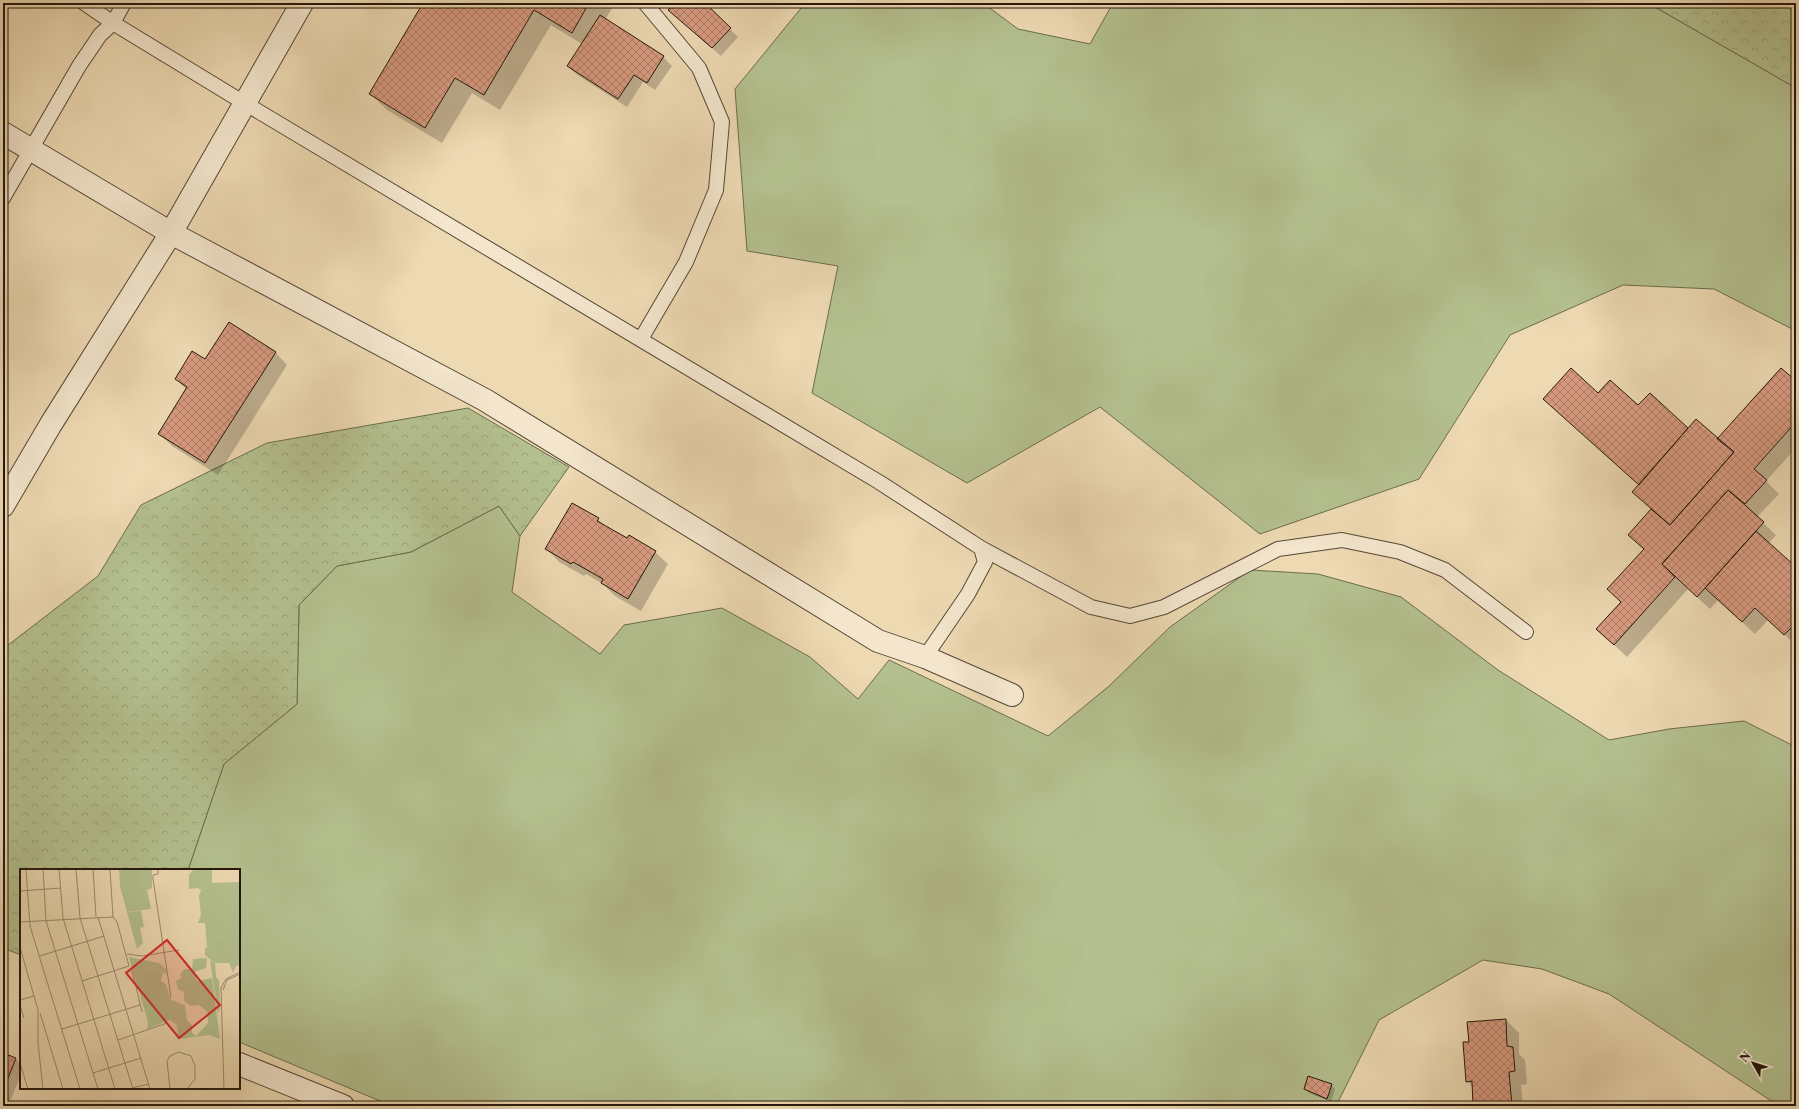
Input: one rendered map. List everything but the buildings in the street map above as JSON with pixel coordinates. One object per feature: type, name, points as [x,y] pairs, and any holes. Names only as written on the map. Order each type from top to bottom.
[{"type":"street","points":[[3,506],[51,424],[171,233],[246,104],[302,3]]},
{"type":"street","points":[[3,133],[171,233],[485,400],[878,641],[925,657],[1012,695]]},
{"type":"street","points":[[240,1064],[343,1106]]},
{"type":"lane","points":[[84,3],[113,23],[246,104],[879,482],[981,548],[1091,607],[1130,616],[1164,608],[1278,549],[1342,540],[1400,552],[1445,570],[1526,632]]},
{"type":"lane","points":[[3,198],[79,66],[100,36],[113,23],[124,3]]},
{"type":"lane","points":[[641,339],[686,262],[716,190],[722,122],[699,68],[645,3]]},
{"type":"lane","points":[[925,657],[968,594],[985,562],[981,548]]},
{"type":"green space","points":[[813,3],[983,3],[1018,29],[1090,44],[1113,3],[1648,3],[1796,88],[1796,331],[1714,289],[1623,285],[1510,335],[1419,479],[1260,534],[1100,407],[967,483],[812,393],[838,266],[747,251],[735,89],[802,7]]},
{"type":"green space","points":[[1648,3],[1796,3],[1796,88]]},
{"type":"green space","points":[[468,408],[569,467],[520,536],[499,506],[411,552],[337,566],[299,605],[297,704],[224,764],[188,869],[20,869],[20,955],[3,948],[3,649],[98,576],[141,505],[267,443]]},
{"type":"green space","points":[[499,506],[520,536],[512,592],[600,654],[624,625],[722,608],[810,657],[858,699],[889,660],[1048,736],[1108,687],[1170,627],[1250,570],[1318,574],[1401,597],[1498,670],[1609,740],[1669,729],[1744,721],[1796,747],[1796,1106],[1779,1106],[1609,994],[1542,969],[1483,960],[1379,1020],[1336,1106],[392,1106],[240,1042],[240,869],[188,869],[224,764],[297,704],[299,605],[337,566],[411,552]]}]
